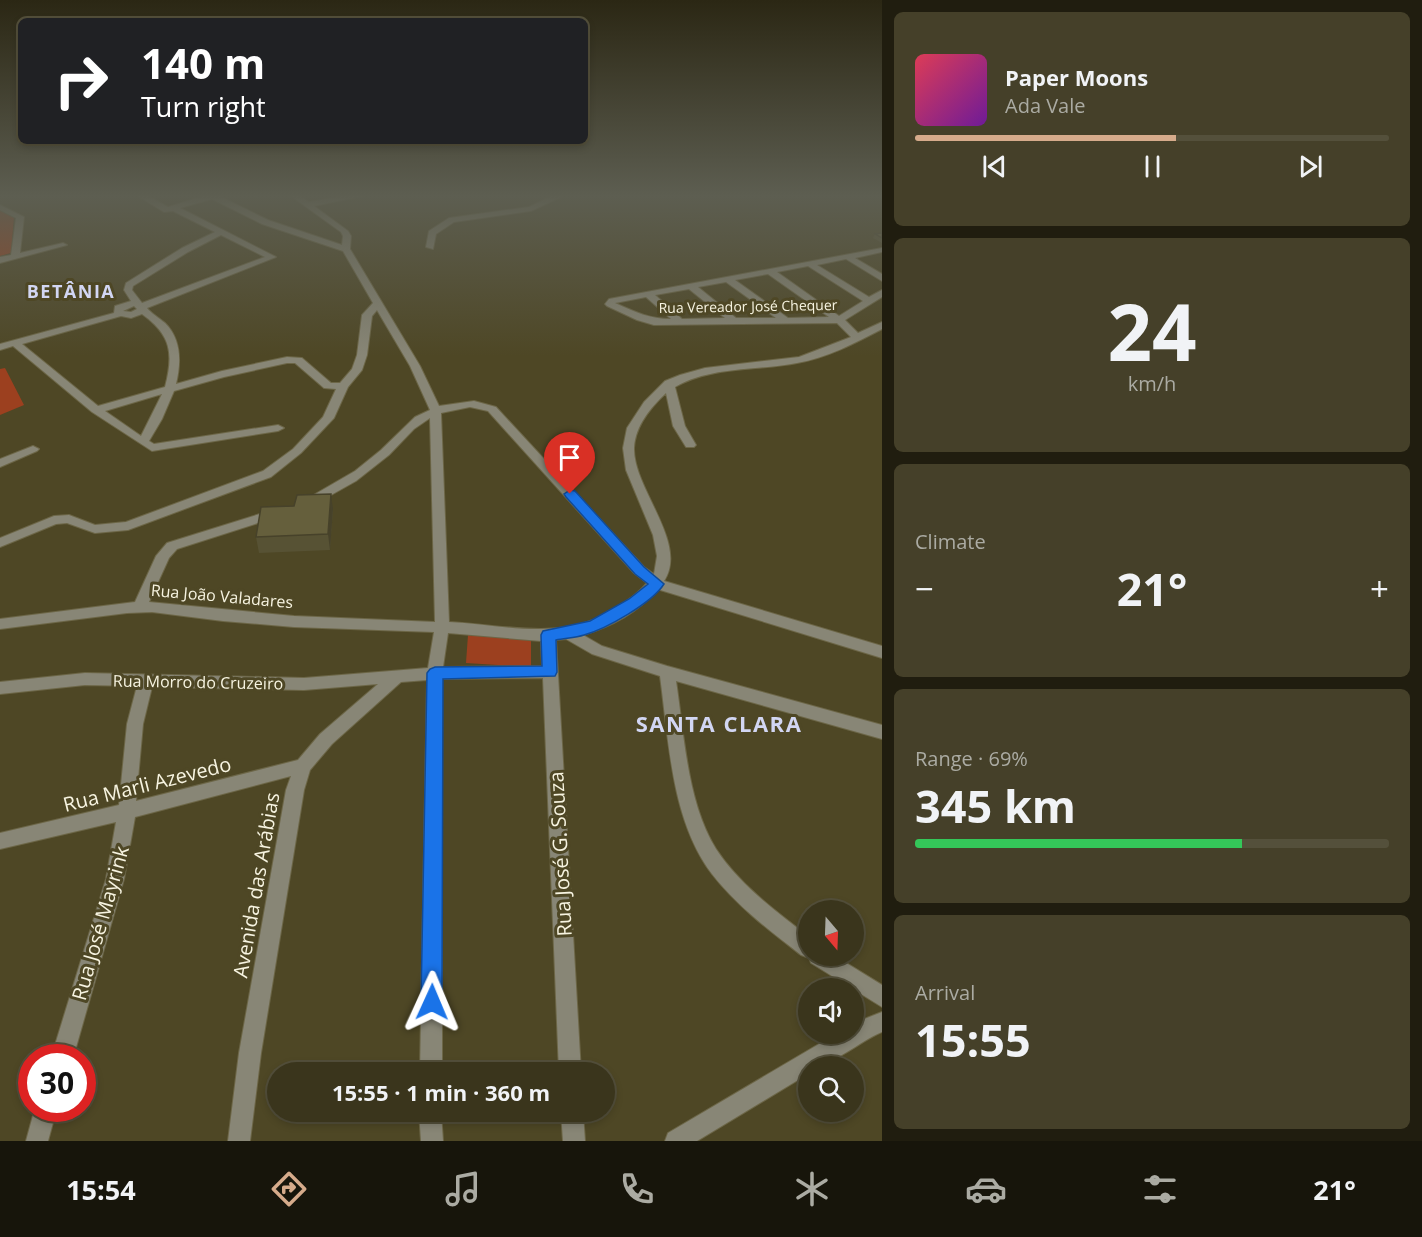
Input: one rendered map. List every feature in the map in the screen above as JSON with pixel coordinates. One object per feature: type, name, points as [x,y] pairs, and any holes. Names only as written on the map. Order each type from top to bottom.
[{"type":"street","points":[[15,256],[16,249]]},
{"type":"street","points":[[0,260],[42,249]]},
{"type":"street","points":[[143,442],[158,422],[169,389],[175,352],[168,332],[141,307],[128,290],[129,285],[187,249]]},
{"type":"street","points":[[0,347],[119,314],[117,310],[123,305],[141,307],[269,259],[272,255],[259,249]]},
{"type":"street","points":[[346,249],[415,366],[435,409],[442,627],[435,673],[431,1062]]},
{"type":"street","points":[[648,294],[882,250]]},
{"type":"street","points":[[846,256],[882,278]]},
{"type":"street","points":[[809,263],[869,301]]},
{"type":"street","points":[[769,271],[839,320],[857,338]]},
{"type":"street","points":[[728,279],[784,319]]},
{"type":"street","points":[[691,285],[734,321]]},
{"type":"street","name":"Rua Vereador José Chequer","points":[[648,294],[610,303],[611,306],[654,322],[839,320],[882,293]]},
{"type":"street","points":[[648,294],[681,322]]},
{"type":"street","points":[[0,543],[54,520],[69,519],[95,529],[128,526],[267,474],[297,451],[328,418],[343,386],[357,370],[362,356],[367,315],[378,303]]},
{"type":"street","points":[[657,584],[665,558],[662,542],[632,470],[627,452],[631,431],[645,405],[669,383],[708,370],[802,360],[827,352],[882,325]]},
{"type":"street","points":[[15,343],[96,410],[152,448],[278,428]]},
{"type":"street","points":[[96,410],[222,374],[288,360],[298,360],[328,386],[343,386]]},
{"type":"street","points":[[669,383],[679,426],[690,445]]},
{"type":"street","points":[[140,607],[163,556],[172,546],[325,495],[353,479],[377,460],[421,416],[435,409],[476,404],[492,410],[639,570],[657,584],[750,615],[882,652]]},
{"type":"street","points":[[0,463],[33,448]]},
{"type":"street","name":"Rua João Valadares","points":[[0,624],[140,607],[253,619],[442,627],[548,635],[567,633],[596,625],[634,603],[657,584]]},
{"type":"street","points":[[567,633],[597,650],[882,732]]},
{"type":"street","name":"Rua José G. Souza","points":[[548,635],[570,1062]]},
{"type":"street","name":"Rua Morro do Cruzeiro","points":[[0,688],[85,679],[304,684],[435,673],[550,672]]},
{"type":"street","points":[[667,672],[693,816],[709,855],[733,884],[777,925],[798,941]]},
{"type":"street","name":"Avenida das Arábias","points":[[239,1141],[250,1053],[279,872],[295,790],[303,766],[326,739],[397,675]]},
{"type":"street","name":"Rua José Mayrink","points":[[66,1044],[115,879],[127,812],[135,724],[146,681]]},
{"type":"street","name":"Rua Marli Azevedo","points":[[0,841],[127,812],[303,766]]},
{"type":"street","points":[[834,966],[882,997]]},
{"type":"street","points":[[676,1141],[860,1032],[882,1022]]},
{"type":"street","points":[[37,1141],[42,1122]]},
{"type":"street","points":[[431,1122],[432,1141]]},
{"type":"street","points":[[573,1122],[574,1141]]},
{"type":"shaded area","points":[[0,249],[11,249],[11,253],[0,256]]},
{"type":"shaded area","points":[[5,368],[24,405],[0,415],[0,369]]},
{"type":"shaded area","points":[[468,635],[531,639],[531,667],[466,663]]},
{"type":"building","points":[[331,494],[328,534],[256,537],[261,507],[294,506],[297,495]]},
{"type":"district","name":"BETÂNIA","points":[[71,291]]},
{"type":"district","name":"SANTA CLARA","points":[[719,723]]},
{"type":"route","points":[[432,1002],[435,673],[550,672],[548,635],[582,630],[596,625],[634,603],[657,584],[639,570],[618,544],[570,494]]}]
